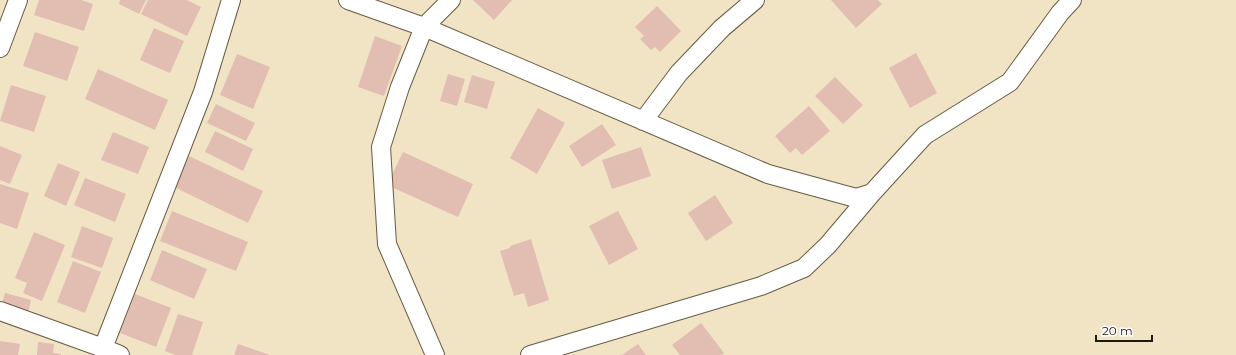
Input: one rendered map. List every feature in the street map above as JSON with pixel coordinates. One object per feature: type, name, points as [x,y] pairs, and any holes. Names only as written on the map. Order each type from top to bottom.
[{"type":"street","points":[[0,48],[18,0]]},
{"type":"street","points":[[103,348],[203,92],[231,0]]},
{"type":"street","points":[[348,0],[424,27],[768,174],[856,198],[872,193]]},
{"type":"street","points":[[435,355],[387,244],[381,146],[400,87],[424,27],[451,0]]},
{"type":"street","points":[[643,121],[679,73],[722,28],[755,0]]},
{"type":"street","points":[[530,355],[761,286],[804,268],[828,245],[872,193],[925,135],[1010,82],[1072,0]]},
{"type":"street","points":[[0,311],[120,355]]},
{"type":"building","points":[[39,0],[81,0],[93,4],[84,31],[34,15]]},
{"type":"building","points":[[120,0],[146,0],[139,14],[119,4]]},
{"type":"building","points":[[148,0],[187,0],[201,7],[187,36],[141,14]]},
{"type":"building","points":[[473,0],[512,0],[494,20]]},
{"type":"building","points":[[831,0],[878,0],[882,4],[856,28]]},
{"type":"building","points":[[657,6],[681,31],[660,52],[655,47],[651,50],[640,39],[644,36],[635,27]]},
{"type":"building","points":[[154,28],[184,41],[170,73],[140,60]]},
{"type":"building","points":[[35,32],[79,47],[67,81],[23,66]]},
{"type":"building","points":[[375,36],[402,46],[384,96],[358,87]]},
{"type":"building","points":[[916,53],[937,93],[910,108],[889,68]]},
{"type":"building","points":[[237,54],[270,67],[253,109],[220,95]]},
{"type":"building","points":[[98,69],[168,100],[155,130],[85,99]]},
{"type":"building","points":[[448,74],[465,79],[457,106],[440,101]]},
{"type":"building","points":[[472,75],[495,82],[487,109],[464,102]]},
{"type":"building","points":[[835,77],[863,105],[843,124],[815,96]]},
{"type":"building","points":[[11,85],[46,96],[34,132],[0,121]]},
{"type":"building","points":[[216,104],[255,123],[246,141],[207,123]]},
{"type":"building","points":[[809,106],[830,131],[802,155],[796,148],[790,153],[775,136]]},
{"type":"building","points":[[538,108],[565,123],[537,174],[510,158]]},
{"type":"building","points":[[602,124],[616,145],[582,167],[569,146]]},
{"type":"building","points":[[215,131],[253,149],[243,171],[205,152]]},
{"type":"building","points":[[113,132],[149,147],[138,174],[101,160]]},
{"type":"building","points":[[0,146],[22,155],[10,184],[0,180]]},
{"type":"building","points":[[641,147],[651,176],[612,189],[602,160]]},
{"type":"building","points":[[403,152],[473,184],[458,217],[387,185]]},
{"type":"building","points":[[189,156],[263,191],[248,223],[174,187]]},
{"type":"building","points":[[58,163],[80,172],[66,206],[44,196]]},
{"type":"building","points":[[85,178],[126,194],[115,222],[74,205]]},
{"type":"building","points":[[0,184],[29,193],[17,229],[0,223]]},
{"type":"building","points":[[715,195],[733,223],[706,241],[688,213]]},
{"type":"building","points":[[172,211],[248,242],[236,271],[160,241]]},
{"type":"building","points":[[618,211],[638,249],[609,265],[589,226]]},
{"type":"building","points":[[82,226],[113,238],[102,268],[71,257]]},
{"type":"building","points":[[34,232],[65,245],[42,301],[23,293],[27,283],[15,278]]},
{"type":"building","points":[[531,239],[549,300],[528,307],[524,293],[514,296],[500,251]]},
{"type":"building","points":[[162,250],[207,269],[194,299],[150,280]]},
{"type":"building","points":[[73,261],[101,272],[85,313],[57,302]]},
{"type":"building","points":[[5,293],[31,300],[28,313],[1,306]]},
{"type":"building","points":[[135,294],[171,308],[156,347],[120,333]]},
{"type":"building","points":[[178,314],[203,322],[192,355],[176,355],[165,351]]},
{"type":"building","points":[[701,323],[724,353],[721,355],[680,355],[672,345]]},
{"type":"building","points":[[0,341],[20,344],[18,355],[0,355]]},
{"type":"building","points":[[38,342],[54,344],[53,353],[61,355],[37,355]]},
{"type":"building","points":[[238,344],[270,355],[234,355]]},
{"type":"building","points":[[638,344],[646,355],[622,355]]}]
